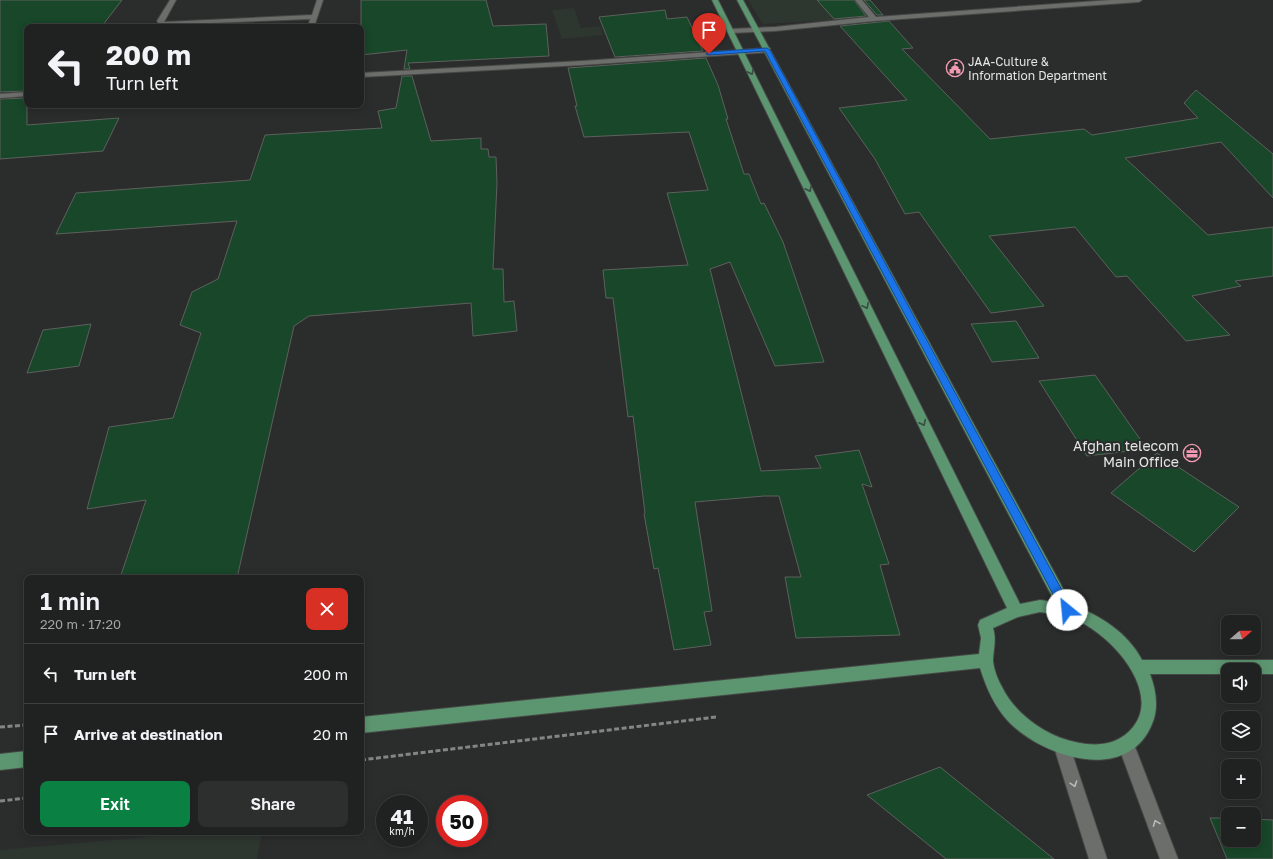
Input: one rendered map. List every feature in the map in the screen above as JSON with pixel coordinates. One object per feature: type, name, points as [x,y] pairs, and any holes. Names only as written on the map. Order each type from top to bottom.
[{"type":"main road","points":[[715,0],[1016,611]]},
{"type":"main road","points":[[740,0],[1067,610]]},
{"type":"main road","points":[[1040,606],[1067,610],[1098,624],[1122,643],[1139,667],[1148,690],[1148,712],[1141,731],[1126,745],[1109,751],[1086,752],[1062,747],[1040,736],[1019,721],[1002,703],[992,683],[986,660],[988,641],[986,625],[1016,611],[1040,606]]},
{"type":"main road","points":[[364,725],[986,660]]},
{"type":"main road","points":[[1139,667],[1273,667]]},
{"type":"main road","points":[[0,762],[24,759]]},
{"type":"street","points":[[173,0],[160,21],[162,24],[314,17]]},
{"type":"street","points":[[312,24],[320,0]]},
{"type":"street","points":[[858,0],[874,19]]},
{"type":"street","points":[[731,31],[1076,2],[1139,0]]},
{"type":"street","points":[[364,74],[582,63],[767,50]]},
{"type":"street","points":[[0,96],[24,94]]},
{"type":"street","points":[[1126,745],[1169,859]]},
{"type":"street","points":[[1062,747],[1098,859]]},
{"type":"path","points":[[364,760],[724,716]]},
{"type":"path","points":[[0,727],[24,725]]},
{"type":"path","points":[[0,801],[24,798]]},
{"type":"shaded area","points":[[748,0],[852,0],[867,18],[763,24]]},
{"type":"shaded area","points":[[574,8],[581,28],[600,26],[603,35],[562,39],[552,10]]},
{"type":"shaded area","points":[[168,835],[261,835],[257,859],[0,859],[0,850]]},
{"type":"building","points":[[0,0],[122,0],[104,24],[24,24],[24,91],[0,92]]},
{"type":"building","points":[[361,0],[486,0],[493,26],[546,24],[549,56],[408,63],[410,69],[404,69],[407,50],[364,55],[364,24],[361,24]]},
{"type":"building","points":[[817,0],[854,0],[866,16],[834,19]]},
{"type":"building","points":[[864,0],[870,0],[883,15],[877,15]]},
{"type":"building","points":[[665,10],[667,19],[687,17],[703,51],[615,57],[599,17]]},
{"type":"building","points":[[889,21],[913,48],[902,49],[990,139],[1084,129],[1092,135],[1198,118],[1184,103],[1196,90],[1273,154],[1273,198],[1221,142],[1125,158],[1208,235],[1273,227],[1273,276],[1235,281],[1241,286],[1192,296],[1230,335],[1186,341],[1127,276],[1116,277],[1075,227],[989,236],[1044,306],[991,313],[919,212],[905,214],[875,159],[839,108],[907,100],[840,26]]},
{"type":"building","points":[[706,58],[718,85],[728,119],[726,119],[744,174],[749,174],[761,204],[764,203],[783,242],[824,362],[775,366],[730,262],[710,269],[761,471],[821,468],[815,456],[859,450],[872,487],[862,484],[889,564],[880,565],[900,635],[796,638],[785,577],[801,577],[779,496],[764,496],[695,502],[712,611],[704,612],[711,645],[674,650],[658,568],[654,569],[644,514],[633,416],[628,417],[613,298],[606,298],[603,270],[688,265],[667,193],[708,190],[689,132],[584,137],[575,106],[577,106],[568,68]]},
{"type":"building","points":[[402,76],[412,76],[431,141],[481,138],[481,149],[488,149],[489,157],[496,157],[497,183],[493,269],[503,269],[504,302],[514,301],[517,331],[473,336],[471,303],[309,316],[294,326],[238,575],[121,575],[146,500],[87,509],[109,427],[173,418],[201,333],[180,325],[192,292],[218,279],[237,221],[56,234],[76,193],[250,180],[265,135],[382,128],[378,111],[396,108]]},
{"type":"building","points":[[24,98],[24,108],[27,108],[27,125],[119,118],[103,151],[0,159],[0,99]]},
{"type":"building","points":[[1016,321],[1039,358],[992,362],[971,324]]},
{"type":"building","points":[[91,324],[79,366],[27,373],[43,330]]},
{"type":"building","points":[[1095,375],[1147,449],[1087,456],[1039,381]]},
{"type":"building","points":[[1157,453],[1239,507],[1194,552],[1111,493]]},
{"type":"building","points":[[940,767],[1054,859],[946,859],[867,795]]},
{"type":"building","points":[[1210,818],[1221,818],[1221,845]]},
{"type":"building","points":[[1261,819],[1273,820],[1273,859],[1227,859],[1222,847],[1261,847]]},
{"type":"place","name":"JAA-Culture & Information Department","points":[[955,68]]},
{"type":"place","name":"Afghan telecom Main Office","points":[[1192,453]]},
{"type":"route","points":[[709,54],[767,50],[1067,610]]}]
